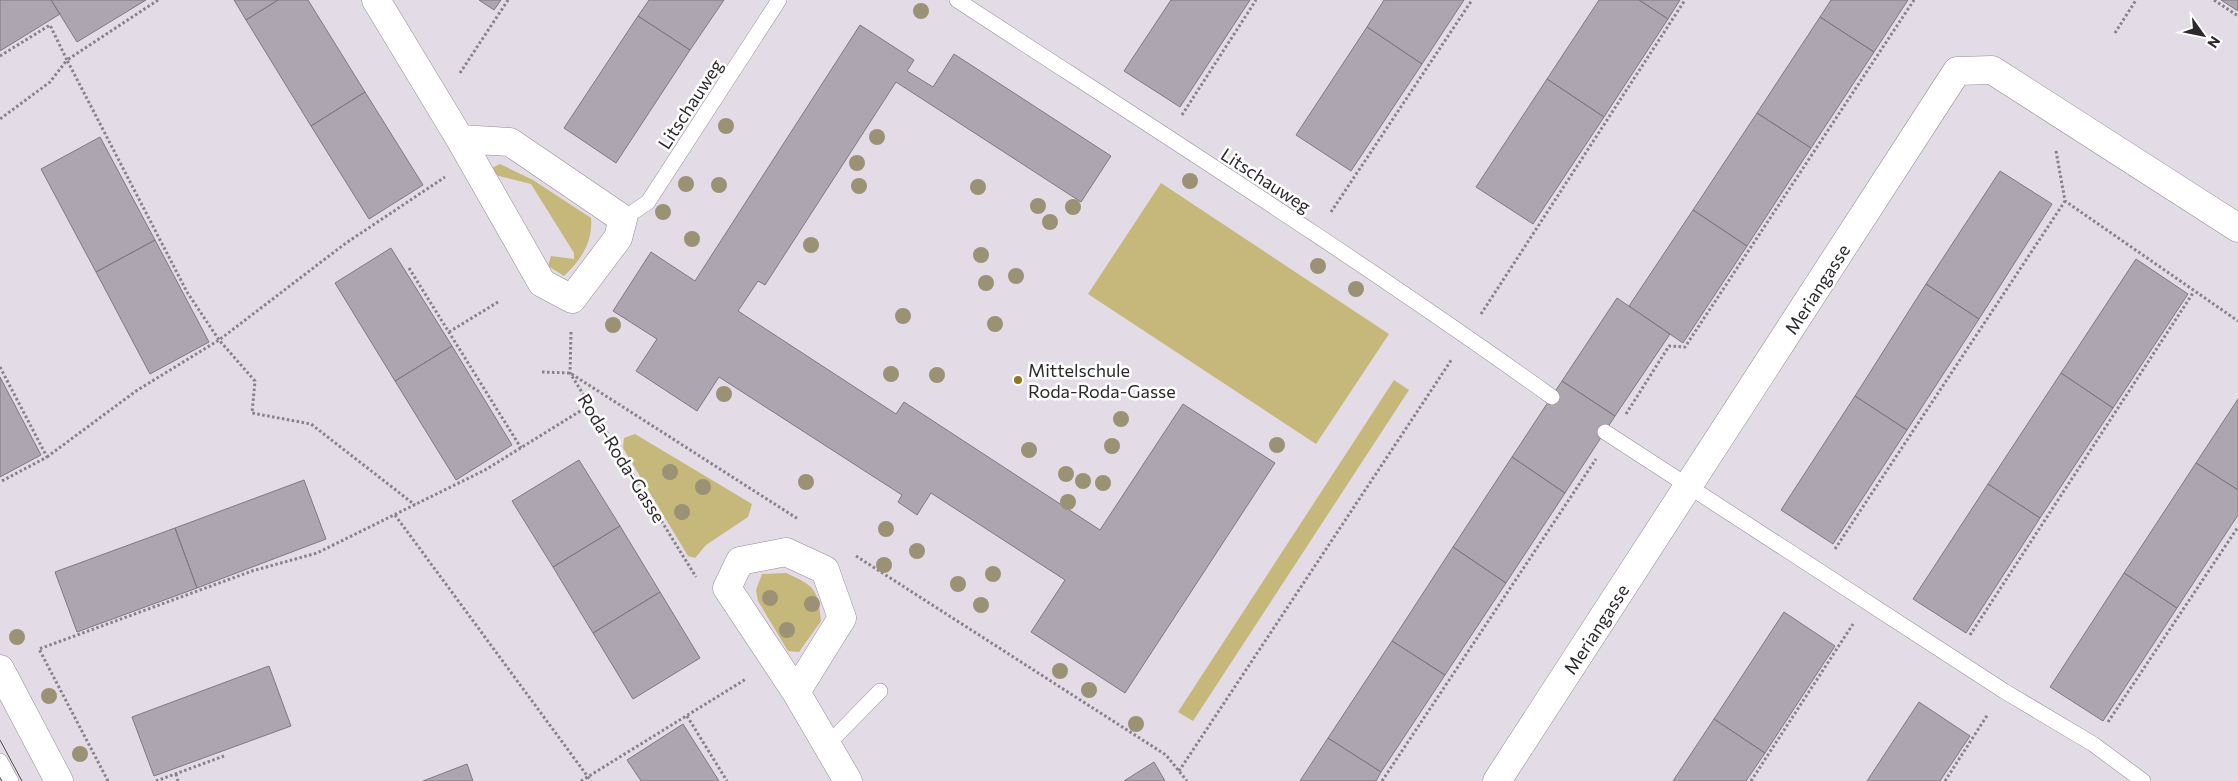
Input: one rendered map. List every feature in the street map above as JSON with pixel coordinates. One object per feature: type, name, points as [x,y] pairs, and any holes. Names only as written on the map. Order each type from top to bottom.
[{"type":"street","points":[[376,0],[460,139],[542,283],[572,299],[618,238],[623,219],[510,142],[460,139]]},
{"type":"street","name":"Meriangasse","points":[[1497,781],[1958,71],[1992,70],[2238,228]]},
{"type":"street","points":[[796,692],[842,618],[825,570],[786,552],[740,560],[727,588],[796,692],[848,781]]},
{"type":"street","points":[[0,669],[59,781]]},
{"type":"lane","name":"Litschauweg","points":[[623,219],[648,202],[779,0]]},
{"type":"lane","name":"Litschauweg","points":[[957,0],[1316,235],[1467,336],[1552,397]]},
{"type":"lane","points":[[1608,434],[1690,485],[1867,603],[2004,691],[2093,744],[2143,781]]},
{"type":"lane","points":[[827,745],[880,691]]},
{"type":"lane","points":[[0,761],[11,781]]},
{"type":"path","points":[[0,119],[50,82],[67,60],[158,0]]},
{"type":"path","points":[[459,75],[508,0]]},
{"type":"path","points":[[1167,137],[1256,0]]},
{"type":"path","points":[[1316,235],[1472,0]]},
{"type":"path","points":[[1179,771],[1467,336],[1685,0]]},
{"type":"path","points":[[1382,781],[1608,434],[1669,346],[1685,347],[1914,0]]},
{"type":"path","points":[[2115,33],[2136,0]]},
{"type":"path","points":[[2214,0],[2238,16]]},
{"type":"path","points":[[0,56],[50,25],[187,292],[218,340],[255,381],[252,413],[311,424],[415,505]]},
{"type":"path","points":[[1820,572],[2065,201],[2056,146]]},
{"type":"path","points":[[0,482],[47,457],[136,391],[218,340],[346,243],[447,176]]},
{"type":"path","points":[[2065,201],[2194,293],[2238,321]]},
{"type":"path","points":[[409,268],[521,448]]},
{"type":"path","points":[[1954,659],[2194,293]]},
{"type":"path","name":"Roda-Roda-Gasse","points":[[572,299],[570,373],[698,582],[727,588]]},
{"type":"path","points":[[449,332],[498,302]]},
{"type":"path","points":[[0,367],[47,457]]},
{"type":"path","points":[[108,781],[40,649],[252,571],[317,553],[485,470],[590,405]]},
{"type":"path","points":[[395,514],[590,781]]},
{"type":"path","points":[[2093,744],[2238,527]]},
{"type":"path","points":[[1751,781],[1867,603]]},
{"type":"path","points":[[581,781],[775,661]]},
{"type":"path","points":[[1944,781],[2004,691]]},
{"type":"path","points":[[686,716],[726,781]]},
{"type":"path","points":[[1166,755],[1187,781]]},
{"type":"path","points":[[156,781],[224,756]]},
{"type":"path","points":[[176,774],[178,781]]},
{"type":"shaded area","points":[[500,164],[533,180],[591,218],[590,235],[585,250],[576,264],[564,276],[548,266],[551,256],[574,259],[574,253],[531,184],[495,175],[492,168]]},
{"type":"shaded area","points":[[1161,183],[1389,334],[1316,444],[1088,294]]},
{"type":"shaded area","points":[[1394,380],[1409,390],[1193,721],[1178,712]]},
{"type":"shaded area","points":[[635,434],[752,504],[748,517],[706,545],[695,558],[688,556],[623,448],[624,438]]},
{"type":"shaded area","points":[[786,573],[809,585],[816,595],[820,610],[821,621],[799,652],[788,651],[758,601],[756,590],[762,574]]},
{"type":"building","points":[[0,0],[51,0],[60,14],[0,51]]},
{"type":"building","points":[[51,0],[146,0],[77,42]]},
{"type":"building","points":[[234,0],[278,0],[246,20]]},
{"type":"building","points":[[278,0],[308,0],[365,92],[311,126],[246,20]]},
{"type":"building","points":[[479,0],[501,0],[494,10]]},
{"type":"building","points":[[649,0],[724,0],[690,50],[638,16]]},
{"type":"building","points":[[1171,0],[1250,0],[1180,107],[1124,71]]},
{"type":"building","points":[[1384,0],[1464,0],[1422,64],[1367,27]]},
{"type":"building","points":[[1599,0],[1639,0],[1668,19],[1604,117],[1547,79]]},
{"type":"building","points":[[1639,0],[1680,0],[1668,19]]},
{"type":"building","points":[[1831,0],[1908,0],[1874,52],[1820,17]]},
{"type":"building","points":[[2221,0],[2238,0],[2238,11]]},
{"type":"building","points":[[638,16],[690,50],[616,163],[564,128]]},
{"type":"building","points":[[1820,17],[1874,52],[1811,148],[1757,113]]},
{"type":"building","points":[[860,25],[914,60],[907,71],[933,87],[954,54],[1111,156],[1081,202],[896,82],[765,285],[758,281],[738,311],[896,414],[904,402],[1100,530],[1183,404],[1275,463],[1125,693],[1031,632],[1065,580],[931,493],[917,515],[898,502],[902,495],[719,377],[697,411],[636,371],[657,339],[613,311],[651,252],[695,281]]},
{"type":"building","points":[[1367,27],[1422,64],[1351,171],[1296,135]]},
{"type":"building","points":[[1547,79],[1604,117],[1533,224],[1476,187]]},
{"type":"building","points":[[365,92],[423,185],[369,219],[311,126]]},
{"type":"building","points":[[1757,113],[1811,148],[1747,246],[1693,210]]},
{"type":"building","points":[[100,137],[155,240],[96,272],[41,169]]},
{"type":"building","points":[[2000,171],[2052,204],[1979,319],[1926,284]]},
{"type":"building","points":[[1693,210],[1747,246],[1683,343],[1629,306]]},
{"type":"building","points":[[155,240],[209,342],[150,374],[96,272]]},
{"type":"building","points":[[391,248],[452,346],[395,381],[335,283]]},
{"type":"building","points":[[2136,259],[2188,294],[2113,408],[2061,373]]},
{"type":"building","points":[[1926,284],[1979,319],[1907,430],[1855,396]]},
{"type":"building","points":[[1617,298],[1670,334],[1615,416],[1562,381]]},
{"type":"building","points":[[452,346],[512,445],[456,480],[395,381]]},
{"type":"building","points":[[2061,373],[2113,408],[2040,518],[1988,484]]},
{"type":"building","points":[[0,377],[41,455],[0,477]]},
{"type":"building","points":[[1562,381],[1615,416],[1565,493],[1512,457]]},
{"type":"building","points":[[1855,396],[1907,430],[1833,544],[1781,510]]},
{"type":"building","points":[[2238,399],[2238,490],[2196,463]]},
{"type":"building","points":[[1512,457],[1565,493],[1506,583],[1453,547]]},
{"type":"building","points":[[579,460],[620,526],[553,567],[512,501]]},
{"type":"building","points":[[2196,463],[2238,490],[2238,515],[2177,608],[2124,573]]},
{"type":"building","points":[[304,480],[326,539],[197,588],[175,528]]},
{"type":"building","points":[[1988,484],[2040,518],[1966,633],[1913,599]]},
{"type":"building","points":[[620,526],[660,592],[593,633],[553,567]]},
{"type":"building","points":[[175,528],[197,588],[77,632],[55,572]]},
{"type":"building","points":[[1453,547],[1506,583],[1445,675],[1392,641]]},
{"type":"building","points":[[2124,573],[2177,608],[2103,721],[2050,687]]},
{"type":"building","points":[[660,592],[700,658],[633,699],[593,633]]},
{"type":"building","points":[[1784,612],[1835,646],[1765,753],[1714,719]]},
{"type":"building","points":[[1392,641],[1445,675],[1381,772],[1328,738]]},
{"type":"building","points":[[269,666],[291,726],[154,776],[132,717]]},
{"type":"building","points":[[1919,702],[1970,736],[1940,781],[1867,781]]},
{"type":"building","points":[[1714,719],[1765,753],[1746,781],[1673,781]]},
{"type":"building","points":[[683,724],[719,781],[641,781],[627,760]]},
{"type":"building","points":[[1328,738],[1381,772],[1376,781],[1300,781]]},
{"type":"building","points":[[1154,762],[1165,781],[1124,781]]},
{"type":"building","points":[[467,764],[473,781],[423,781]]},
{"type":"tram line","points":[[0,740],[22,781]]},
{"type":"place","name":"Mittelschule Roda-Roda-Gasse","points":[[1018,380]]}]
